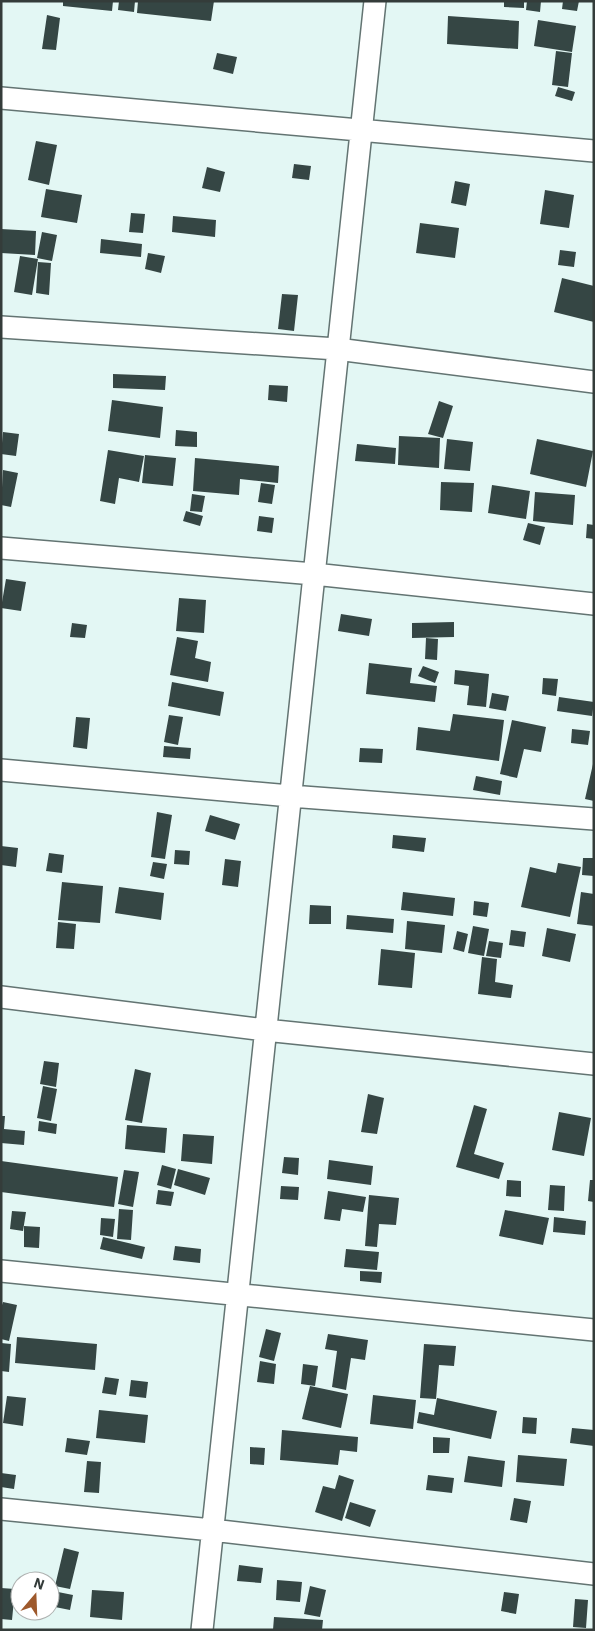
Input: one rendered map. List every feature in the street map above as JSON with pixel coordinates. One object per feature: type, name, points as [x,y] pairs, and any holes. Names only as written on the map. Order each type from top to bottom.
[{"type":"street","points":[[202,1630],[374,1]]},
{"type":"street","points":[[1,98],[594,151]]},
{"type":"street","points":[[1,327],[338,349],[594,382]]},
{"type":"street","points":[[1,548],[314,574],[594,604]]},
{"type":"street","points":[[1,770],[290,796],[594,819]]},
{"type":"street","points":[[1,997],[266,1030],[594,1064]]},
{"type":"street","points":[[1,1271],[594,1330]]},
{"type":"street","points":[[1,1509],[212,1530],[594,1574]]},
{"type":"building","points":[[63,1],[113,1],[112,11],[63,6]]},
{"type":"building","points":[[119,1],[135,1],[134,12],[118,10]]},
{"type":"building","points":[[138,1],[214,1],[211,21],[137,13]]},
{"type":"building","points":[[504,1],[524,1],[524,8],[504,7]]},
{"type":"building","points":[[527,1],[541,1],[540,12],[526,10]]},
{"type":"building","points":[[563,1],[579,1],[577,11],[562,9]]},
{"type":"building","points":[[47,15],[60,18],[56,50],[42,49]]},
{"type":"building","points":[[448,16],[519,21],[518,49],[447,44]]},
{"type":"building","points":[[538,20],[576,26],[572,52],[534,46]]},
{"type":"building","points":[[556,51],[572,53],[568,87],[552,85]]},
{"type":"building","points":[[217,53],[237,57],[233,74],[213,69]]},
{"type":"building","points":[[558,87],[575,92],[572,101],[555,96]]},
{"type":"building","points":[[36,141],[57,145],[49,185],[28,180]]},
{"type":"building","points":[[294,164],[311,166],[309,180],[292,178]]},
{"type":"building","points":[[207,167],[225,172],[220,192],[202,188]]},
{"type":"building","points":[[455,181],[470,184],[466,206],[451,203]]},
{"type":"building","points":[[46,189],[82,195],[77,223],[41,217]]},
{"type":"building","points":[[545,190],[574,195],[569,228],[540,224]]},
{"type":"building","points":[[131,213],[145,214],[143,233],[129,232]]},
{"type":"building","points":[[173,216],[216,220],[215,237],[172,232]]},
{"type":"building","points":[[420,223],[459,228],[455,258],[416,253]]},
{"type":"building","points":[[1,229],[36,231],[35,255],[1,253]]},
{"type":"building","points":[[42,232],[57,235],[52,261],[37,258]]},
{"type":"building","points":[[101,239],[142,244],[141,257],[100,253]]},
{"type":"building","points":[[560,250],[576,252],[574,267],[558,265]]},
{"type":"building","points":[[148,253],[165,256],[161,273],[145,269]]},
{"type":"building","points":[[20,256],[38,259],[32,295],[14,292]]},
{"type":"building","points":[[38,262],[51,263],[49,295],[36,293]]},
{"type":"building","points":[[562,278],[594,286],[594,322],[554,312]]},
{"type":"building","points":[[282,294],[298,295],[294,331],[278,329]]},
{"type":"building","points":[[113,374],[166,376],[165,390],[113,388]]},
{"type":"building","points":[[269,385],[288,386],[287,402],[268,400]]},
{"type":"building","points":[[112,400],[163,407],[160,438],[108,431]]},
{"type":"building","points":[[439,401],[453,406],[443,438],[428,434]]},
{"type":"building","points":[[176,430],[197,432],[197,447],[175,446]]},
{"type":"building","points":[[3,432],[19,434],[16,456],[1,454]]},
{"type":"building","points":[[399,436],[440,438],[439,468],[398,465]]},
{"type":"building","points":[[447,439],[473,442],[470,471],[444,469]]},
{"type":"building","points":[[537,439],[593,451],[586,487],[530,474]]},
{"type":"building","points":[[357,444],[396,448],[395,464],[355,461]]},
{"type":"building","points":[[108,450],[144,456],[139,482],[119,478],[115,504],[100,501]]},
{"type":"building","points":[[145,455],[176,458],[173,486],[142,483]]},
{"type":"building","points":[[195,458],[279,466],[278,483],[240,479],[239,495],[193,491]]},
{"type":"building","points":[[3,470],[18,473],[11,507],[1,505]]},
{"type":"building","points":[[441,482],[474,483],[472,512],[440,510]]},
{"type":"building","points":[[261,483],[275,485],[272,504],[258,502]]},
{"type":"building","points":[[492,485],[530,491],[526,519],[488,513]]},
{"type":"building","points":[[535,492],[575,495],[573,525],[533,521]]},
{"type":"building","points":[[192,494],[205,496],[202,512],[190,511]]},
{"type":"building","points":[[186,511],[203,516],[200,526],[183,521]]},
{"type":"building","points":[[259,516],[274,518],[272,533],[257,531]]},
{"type":"building","points":[[528,523],[545,527],[540,545],[523,540]]},
{"type":"building","points":[[587,524],[594,525],[594,539],[586,538]]},
{"type":"building","points":[[6,579],[26,582],[21,611],[1,608]]},
{"type":"building","points":[[179,598],[206,600],[204,633],[176,631]]},
{"type":"building","points":[[341,614],[372,619],[369,636],[338,631]]},
{"type":"building","points":[[454,622],[454,637],[412,638],[412,623]]},
{"type":"building","points":[[72,623],[87,625],[85,638],[70,637]]},
{"type":"building","points":[[177,637],[198,641],[195,658],[211,662],[208,682],[170,675]]},
{"type":"building","points":[[426,638],[438,639],[437,660],[425,659]]},
{"type":"building","points":[[369,663],[412,668],[410,683],[437,686],[435,702],[366,694]]},
{"type":"building","points":[[423,666],[439,672],[435,683],[418,676]]},
{"type":"building","points":[[455,670],[489,674],[486,707],[467,705],[469,686],[454,684]]},
{"type":"building","points":[[543,678],[558,679],[556,696],[542,694]]},
{"type":"building","points":[[172,682],[224,692],[220,716],[168,706]]},
{"type":"building","points":[[492,693],[509,696],[506,711],[489,708]]},
{"type":"building","points":[[559,697],[594,702],[592,716],[557,711]]},
{"type":"building","points":[[453,714],[504,720],[499,761],[416,750],[418,727],[450,731]]},
{"type":"building","points":[[169,715],[183,717],[178,745],[164,742]]},
{"type":"building","points":[[76,717],[90,718],[87,749],[73,747]]},
{"type":"building","points":[[512,720],[546,727],[541,752],[524,749],[517,778],[500,774]]},
{"type":"building","points":[[572,729],[590,731],[588,745],[571,743]]},
{"type":"building","points":[[164,746],[191,748],[190,759],[163,757]]},
{"type":"building","points":[[360,748],[383,749],[382,763],[359,762]]},
{"type":"building","points":[[594,764],[594,801],[585,799]]},
{"type":"building","points":[[476,776],[502,781],[500,795],[473,790]]},
{"type":"building","points":[[157,812],[172,815],[165,859],[151,857]]},
{"type":"building","points":[[210,815],[240,824],[235,840],[205,831]]},
{"type":"building","points":[[393,835],[426,838],[424,852],[392,848]]},
{"type":"building","points":[[1,846],[18,848],[16,867],[1,865]]},
{"type":"building","points":[[175,850],[190,851],[189,865],[174,864]]},
{"type":"building","points":[[49,853],[64,855],[62,873],[46,871]]},
{"type":"building","points":[[583,858],[594,858],[594,876],[582,875]]},
{"type":"building","points":[[225,859],[241,861],[238,887],[222,885]]},
{"type":"building","points":[[153,862],[167,864],[164,879],[150,876]]},
{"type":"building","points":[[558,863],[581,867],[570,917],[521,907],[530,867],[556,873]]},
{"type":"building","points":[[62,882],[103,886],[100,923],[58,920]]},
{"type":"building","points":[[119,887],[164,893],[161,920],[115,913]]},
{"type":"building","points":[[403,892],[455,898],[453,916],[401,910]]},
{"type":"building","points":[[581,892],[594,894],[594,926],[577,924]]},
{"type":"building","points":[[474,901],[489,903],[487,917],[473,915]]},
{"type":"building","points":[[310,905],[331,906],[331,924],[309,924]]},
{"type":"building","points":[[347,915],[394,919],[393,933],[346,929]]},
{"type":"building","points":[[407,921],[445,925],[442,953],[405,949]]},
{"type":"building","points":[[58,922],[76,924],[74,949],[56,948]]},
{"type":"building","points":[[473,926],[489,929],[484,956],[468,953]]},
{"type":"building","points":[[547,928],[576,934],[570,962],[542,956]]},
{"type":"building","points":[[511,930],[526,932],[524,947],[509,945]]},
{"type":"building","points":[[457,931],[468,934],[464,952],[453,949]]},
{"type":"building","points":[[489,941],[503,943],[501,958],[486,956]]},
{"type":"building","points":[[381,949],[415,953],[412,988],[378,985]]},
{"type":"building","points":[[482,957],[497,959],[495,982],[513,985],[511,998],[478,994]]},
{"type":"building","points":[[44,1061],[59,1063],[56,1087],[40,1084]]},
{"type":"building","points":[[135,1069],[151,1073],[142,1123],[125,1120]]},
{"type":"building","points":[[43,1086],[57,1089],[51,1121],[37,1118]]},
{"type":"building","points":[[368,1094],[384,1098],[377,1134],[361,1132]]},
{"type":"building","points":[[474,1105],[487,1109],[474,1154],[504,1163],[499,1179],[456,1167]]},
{"type":"building","points":[[559,1112],[591,1118],[584,1156],[552,1150]]},
{"type":"building","points":[[1,1116],[5,1116],[4,1129],[25,1131],[24,1145],[1,1143]]},
{"type":"building","points":[[39,1121],[57,1124],[56,1134],[38,1131]]},
{"type":"building","points":[[127,1125],[167,1128],[165,1153],[125,1149]]},
{"type":"building","points":[[183,1134],[214,1136],[212,1164],[181,1161]]},
{"type":"building","points":[[284,1157],[299,1158],[298,1175],[282,1173]]},
{"type":"building","points":[[329,1160],[373,1166],[371,1185],[327,1179]]},
{"type":"building","points":[[1,1161],[118,1177],[114,1207],[1,1192]]},
{"type":"building","points":[[162,1165],[176,1169],[171,1189],[157,1185]]},
{"type":"building","points":[[178,1169],[210,1178],[205,1195],[174,1185]]},
{"type":"building","points":[[124,1170],[139,1172],[133,1207],[118,1204]]},
{"type":"building","points":[[507,1180],[521,1181],[521,1197],[506,1196]]},
{"type":"building","points":[[590,1180],[594,1180],[594,1202],[588,1201]]},
{"type":"building","points":[[550,1185],[565,1186],[564,1211],[548,1210]]},
{"type":"building","points":[[281,1186],[299,1187],[298,1200],[280,1199]]},
{"type":"building","points":[[158,1190],[174,1192],[171,1206],[156,1204]]},
{"type":"building","points":[[328,1191],[366,1197],[363,1212],[342,1209],[340,1221],[324,1219]]},
{"type":"building","points":[[369,1195],[399,1198],[396,1225],[379,1224],[377,1247],[365,1246]]},
{"type":"building","points":[[119,1209],[133,1210],[131,1240],[117,1239]]},
{"type":"building","points":[[505,1210],[549,1218],[543,1245],[499,1236]]},
{"type":"building","points":[[12,1211],[26,1212],[23,1231],[10,1229]]},
{"type":"building","points":[[554,1217],[586,1221],[585,1235],[553,1232]]},
{"type":"building","points":[[101,1218],[115,1219],[113,1237],[100,1235]]},
{"type":"building","points":[[24,1226],[40,1227],[39,1248],[24,1247]]},
{"type":"building","points":[[103,1237],[145,1247],[142,1259],[100,1249]]},
{"type":"building","points":[[175,1246],[201,1249],[200,1263],[173,1260]]},
{"type":"building","points":[[346,1249],[379,1252],[377,1270],[344,1267]]},
{"type":"building","points":[[360,1271],[382,1272],[381,1283],[360,1281]]},
{"type":"building","points":[[3,1302],[17,1305],[9,1341],[1,1339],[1,1308]]},
{"type":"building","points":[[266,1329],[281,1333],[274,1361],[259,1357]]},
{"type":"building","points":[[328,1334],[368,1340],[365,1360],[351,1358],[346,1390],[332,1387],[337,1351],[325,1349]]},
{"type":"building","points":[[17,1337],[97,1344],[95,1370],[15,1363]]},
{"type":"building","points":[[1,1343],[11,1344],[9,1372],[1,1371]]},
{"type":"building","points":[[424,1344],[456,1346],[454,1366],[439,1365],[436,1399],[420,1398]]},
{"type":"building","points":[[260,1361],[276,1364],[274,1384],[257,1382]]},
{"type":"building","points":[[303,1364],[318,1366],[315,1386],[301,1384]]},
{"type":"building","points":[[105,1377],[119,1379],[116,1395],[102,1393]]},
{"type":"building","points":[[131,1380],[148,1382],[146,1398],[129,1396]]},
{"type":"building","points":[[310,1386],[348,1394],[341,1428],[302,1419]]},
{"type":"building","points":[[373,1395],[416,1400],[413,1429],[370,1424]]},
{"type":"building","points":[[7,1396],[26,1398],[23,1426],[3,1423]]},
{"type":"building","points":[[437,1398],[497,1411],[491,1439],[417,1423],[419,1412],[434,1415]]},
{"type":"building","points":[[99,1410],[148,1415],[145,1443],[96,1438]]},
{"type":"building","points":[[523,1417],[537,1418],[536,1434],[522,1433]]},
{"type":"building","points":[[572,1428],[594,1430],[594,1446],[570,1443]]},
{"type":"building","points":[[282,1430],[358,1437],[357,1452],[340,1450],[338,1465],[280,1460]]},
{"type":"building","points":[[433,1437],[450,1438],[449,1453],[433,1453]]},
{"type":"building","points":[[67,1438],[90,1441],[87,1455],[65,1452]]},
{"type":"building","points":[[250,1447],[265,1448],[264,1465],[250,1464]]},
{"type":"building","points":[[518,1455],[567,1459],[564,1486],[516,1482]]},
{"type":"building","points":[[468,1456],[505,1461],[502,1487],[464,1482]]},
{"type":"building","points":[[87,1461],[101,1462],[99,1493],[84,1492]]},
{"type":"building","points":[[1,1473],[16,1475],[14,1489],[1,1487]]},
{"type":"building","points":[[339,1475],[354,1480],[342,1521],[315,1512],[323,1486],[335,1489]]},
{"type":"building","points":[[428,1475],[454,1478],[452,1493],[426,1490]]},
{"type":"building","points":[[514,1498],[531,1501],[527,1523],[510,1520]]},
{"type":"building","points":[[350,1502],[376,1510],[370,1527],[345,1518]]},
{"type":"building","points":[[64,1548],[79,1552],[70,1589],[60,1587],[59,1571]]},
{"type":"building","points":[[239,1565],[263,1568],[261,1583],[237,1581]]},
{"type":"building","points":[[277,1580],[302,1582],[300,1602],[276,1600]]},
{"type":"building","points":[[310,1586],[326,1590],[320,1617],[304,1614]]},
{"type":"building","points":[[1,1588],[10,1589],[10,1620],[1,1619]]},
{"type":"building","points":[[92,1590],[124,1592],[122,1620],[90,1617]]},
{"type":"building","points":[[60,1592],[73,1595],[70,1610],[60,1608]]},
{"type":"building","points":[[504,1592],[519,1594],[516,1614],[501,1611]]},
{"type":"building","points":[[575,1599],[588,1600],[586,1628],[573,1627]]},
{"type":"building","points":[[274,1617],[323,1620],[322,1630],[273,1630]]}]
